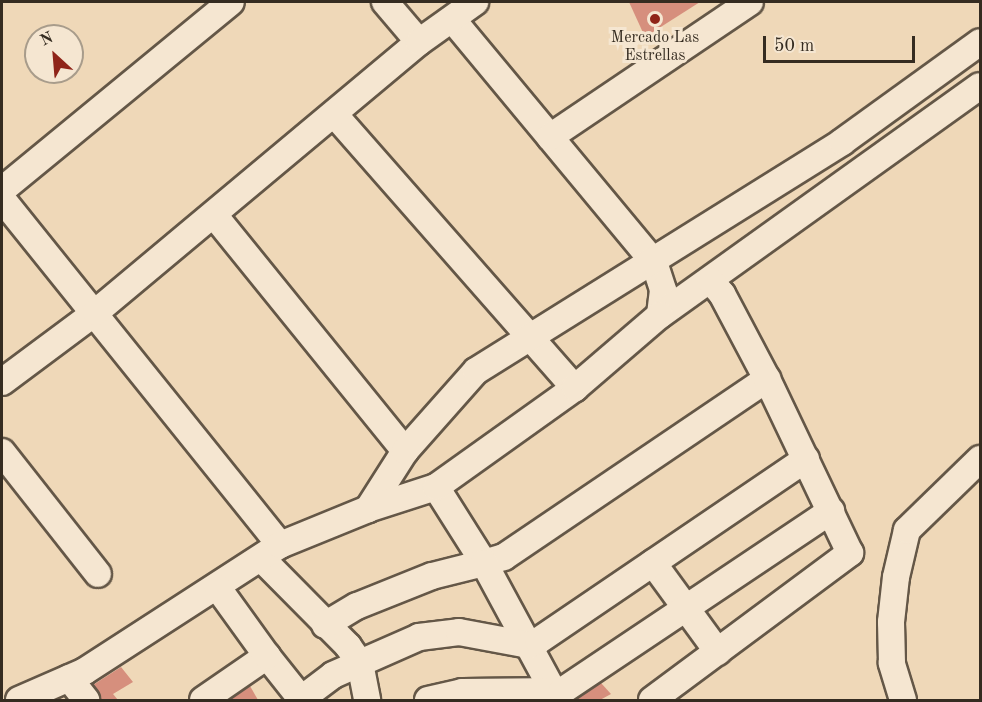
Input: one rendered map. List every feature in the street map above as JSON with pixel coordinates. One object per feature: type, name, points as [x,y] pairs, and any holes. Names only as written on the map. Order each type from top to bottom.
[{"type":"street","points":[[2,190],[231,2]]},
{"type":"street","points":[[385,2],[419,42]]},
{"type":"street","points":[[2,382],[96,312],[419,42],[475,2]]},
{"type":"street","points":[[550,137],[750,2]]},
{"type":"street","points":[[453,19],[654,262],[663,290],[660,315]]},
{"type":"street","points":[[368,508],[405,451],[476,371],[654,262],[842,142],[981,42]]},
{"type":"street","points":[[19,700],[69,678],[218,588],[270,551],[368,508],[436,487],[575,388],[660,315],[981,86]]},
{"type":"street","points":[[334,114],[575,388]]},
{"type":"street","points":[[2,200],[96,312],[325,625],[348,646],[360,663],[367,700]]},
{"type":"street","points":[[214,215],[405,451]]},
{"type":"street","points":[[652,700],[850,553],[767,379],[722,294],[710,280]]},
{"type":"street","points":[[325,625],[357,606],[432,576],[504,557],[767,379]]},
{"type":"street","points":[[2,452],[98,574]]},
{"type":"street","points":[[218,588],[301,700],[333,675],[419,637],[459,632],[529,645],[806,459]]},
{"type":"street","points":[[903,700],[892,663],[891,622],[896,577],[908,530],[981,459]]},
{"type":"street","points":[[436,487],[484,563],[556,697]]},
{"type":"street","points":[[428,700],[462,692],[556,697],[831,511]]},
{"type":"street","points":[[653,563],[718,652]]},
{"type":"street","points":[[203,700],[267,656]]},
{"type":"street","points":[[69,678],[86,700]]},
{"type":"building","name":"Mercado Las Estrellas","points":[[629,2],[700,2],[645,37]]},
{"type":"building","points":[[121,667],[133,682],[113,694],[118,700],[101,700],[93,685]]},
{"type":"building","points":[[601,683],[611,694],[600,700],[575,700]]},
{"type":"building","points":[[250,686],[258,700],[229,700]]},
{"type":"place","name":"Mercado Las Estrellas","points":[[655,19]]}]
